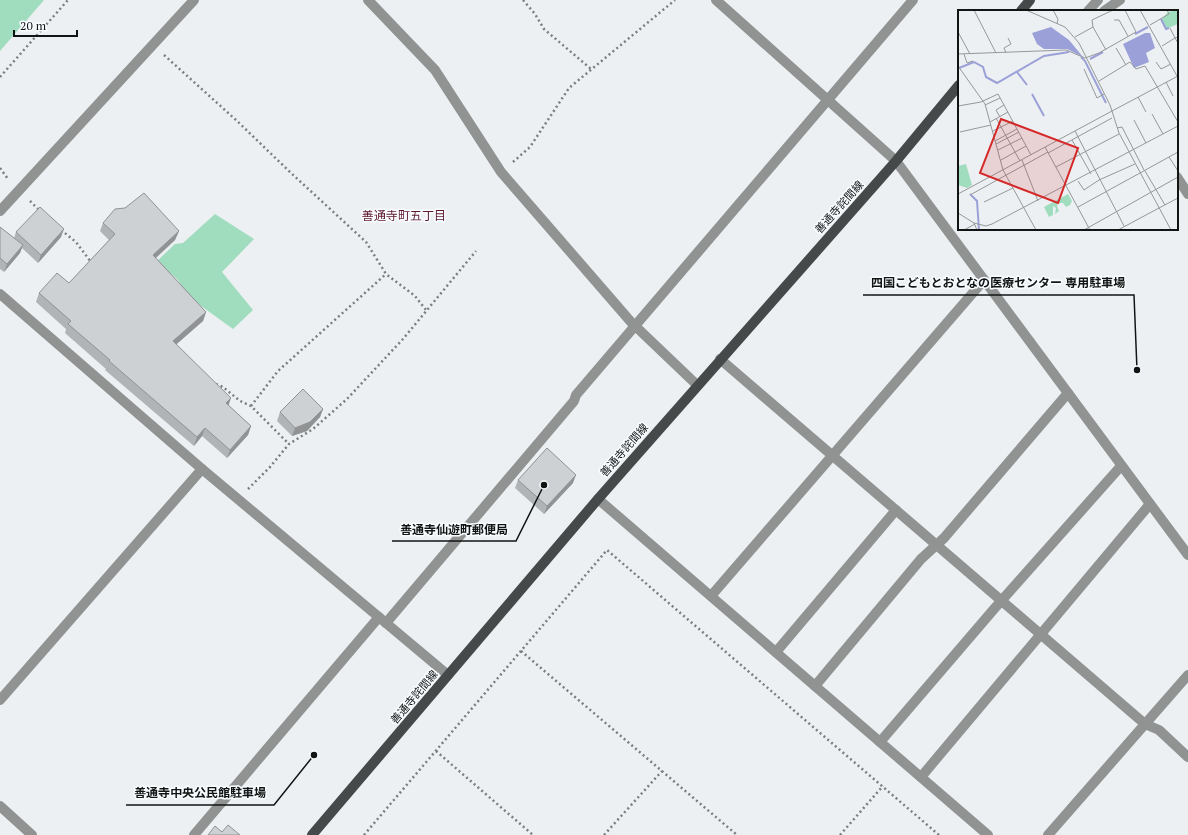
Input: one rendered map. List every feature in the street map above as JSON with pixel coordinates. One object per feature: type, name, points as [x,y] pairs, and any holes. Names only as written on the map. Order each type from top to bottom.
[{"type":"main road","points":[[1022,10],[1030,0]]},
{"type":"main road","name":"善通寺詫間線","points":[[312,835],[598,499],[896,161],[958,86]]},
{"type":"street","points":[[0,211],[194,0]]},
{"type":"street","points":[[368,0],[435,70],[501,172],[635,325],[697,385]]},
{"type":"street","points":[[716,0],[896,161],[1188,555]]},
{"type":"street","points":[[194,835],[382,620],[913,0]]},
{"type":"street","points":[[1089,10],[1098,0]]},
{"type":"street","points":[[1105,10],[1120,0]]},
{"type":"street","points":[[1178,179],[1188,194]]},
{"type":"street","points":[[711,596],[984,280]]},
{"type":"street","points":[[0,294],[237,499],[448,675]]},
{"type":"street","points":[[720,359],[1145,724],[1159,730],[1188,757]]},
{"type":"street","points":[[815,686],[921,559],[936,545],[1068,393]]},
{"type":"street","points":[[880,742],[1121,466]]},
{"type":"street","points":[[0,700],[202,469]]},
{"type":"street","points":[[598,499],[988,835]]},
{"type":"street","points":[[921,777],[1150,504]]},
{"type":"street","points":[[776,652],[896,510]]},
{"type":"street","points":[[1048,835],[1188,675]]},
{"type":"street","points":[[0,806],[32,835]]},
{"type":"path","points":[[0,76],[68,0]]},
{"type":"path","points":[[522,0],[535,14],[544,29],[590,69]]},
{"type":"path","points":[[501,172],[530,147],[569,88],[590,69],[675,0]]},
{"type":"path","points":[[152,45],[236,120],[366,242],[386,274],[415,296],[426,310]]},
{"type":"path","points":[[0,168],[42,213]]},
{"type":"path","points":[[60,229],[76,242],[93,266]]},
{"type":"path","points":[[237,499],[270,468],[289,444],[313,429],[347,399],[404,339],[426,310],[476,251]]},
{"type":"path","points":[[252,406],[278,371],[386,274]]},
{"type":"path","points":[[210,382],[223,387],[240,402],[252,406],[289,444]]},
{"type":"path","points":[[364,835],[607,550],[939,835]]},
{"type":"path","points":[[521,651],[737,835]]},
{"type":"path","points":[[436,751],[533,835]]},
{"type":"path","points":[[604,835],[662,771]]},
{"type":"path","points":[[840,835],[883,786]]},
{"type":"green space","points":[[0,0],[44,0],[0,51]]},
{"type":"green space","points":[[215,214],[254,239],[222,272],[253,310],[233,329],[197,303],[187,298],[178,280],[156,262],[175,244],[183,243]]},
{"type":"building","points":[[144,193],[179,231],[153,255],[206,312],[173,341],[231,398],[226,403],[251,426],[230,450],[205,428],[197,437],[68,324],[71,321],[39,293],[57,273],[69,283],[115,234],[103,223],[115,209],[125,208]]},
{"type":"building","points":[[40,207],[64,229],[41,255],[16,232]]},
{"type":"building","points":[[0,227],[23,245],[7,264],[0,258]]},
{"type":"building","points":[[303,389],[323,409],[310,422],[295,428],[280,412]]},
{"type":"building","points":[[547,448],[576,475],[547,506],[518,480]]},
{"type":"building","points":[[228,825],[240,835],[208,835],[215,826],[222,832]]},
{"type":"place","name":"四国こどもとおとなの医療センター 専用駐車場","points":[[1137,370]]},
{"type":"place","name":"善通寺仙遊町郵便局","points":[[544,485]]},
{"type":"place","name":"善通寺中央公民館駐車場","points":[[314,755]]},
{"type":"district","name":"善通寺町五丁目","points":[[404,215]]}]
